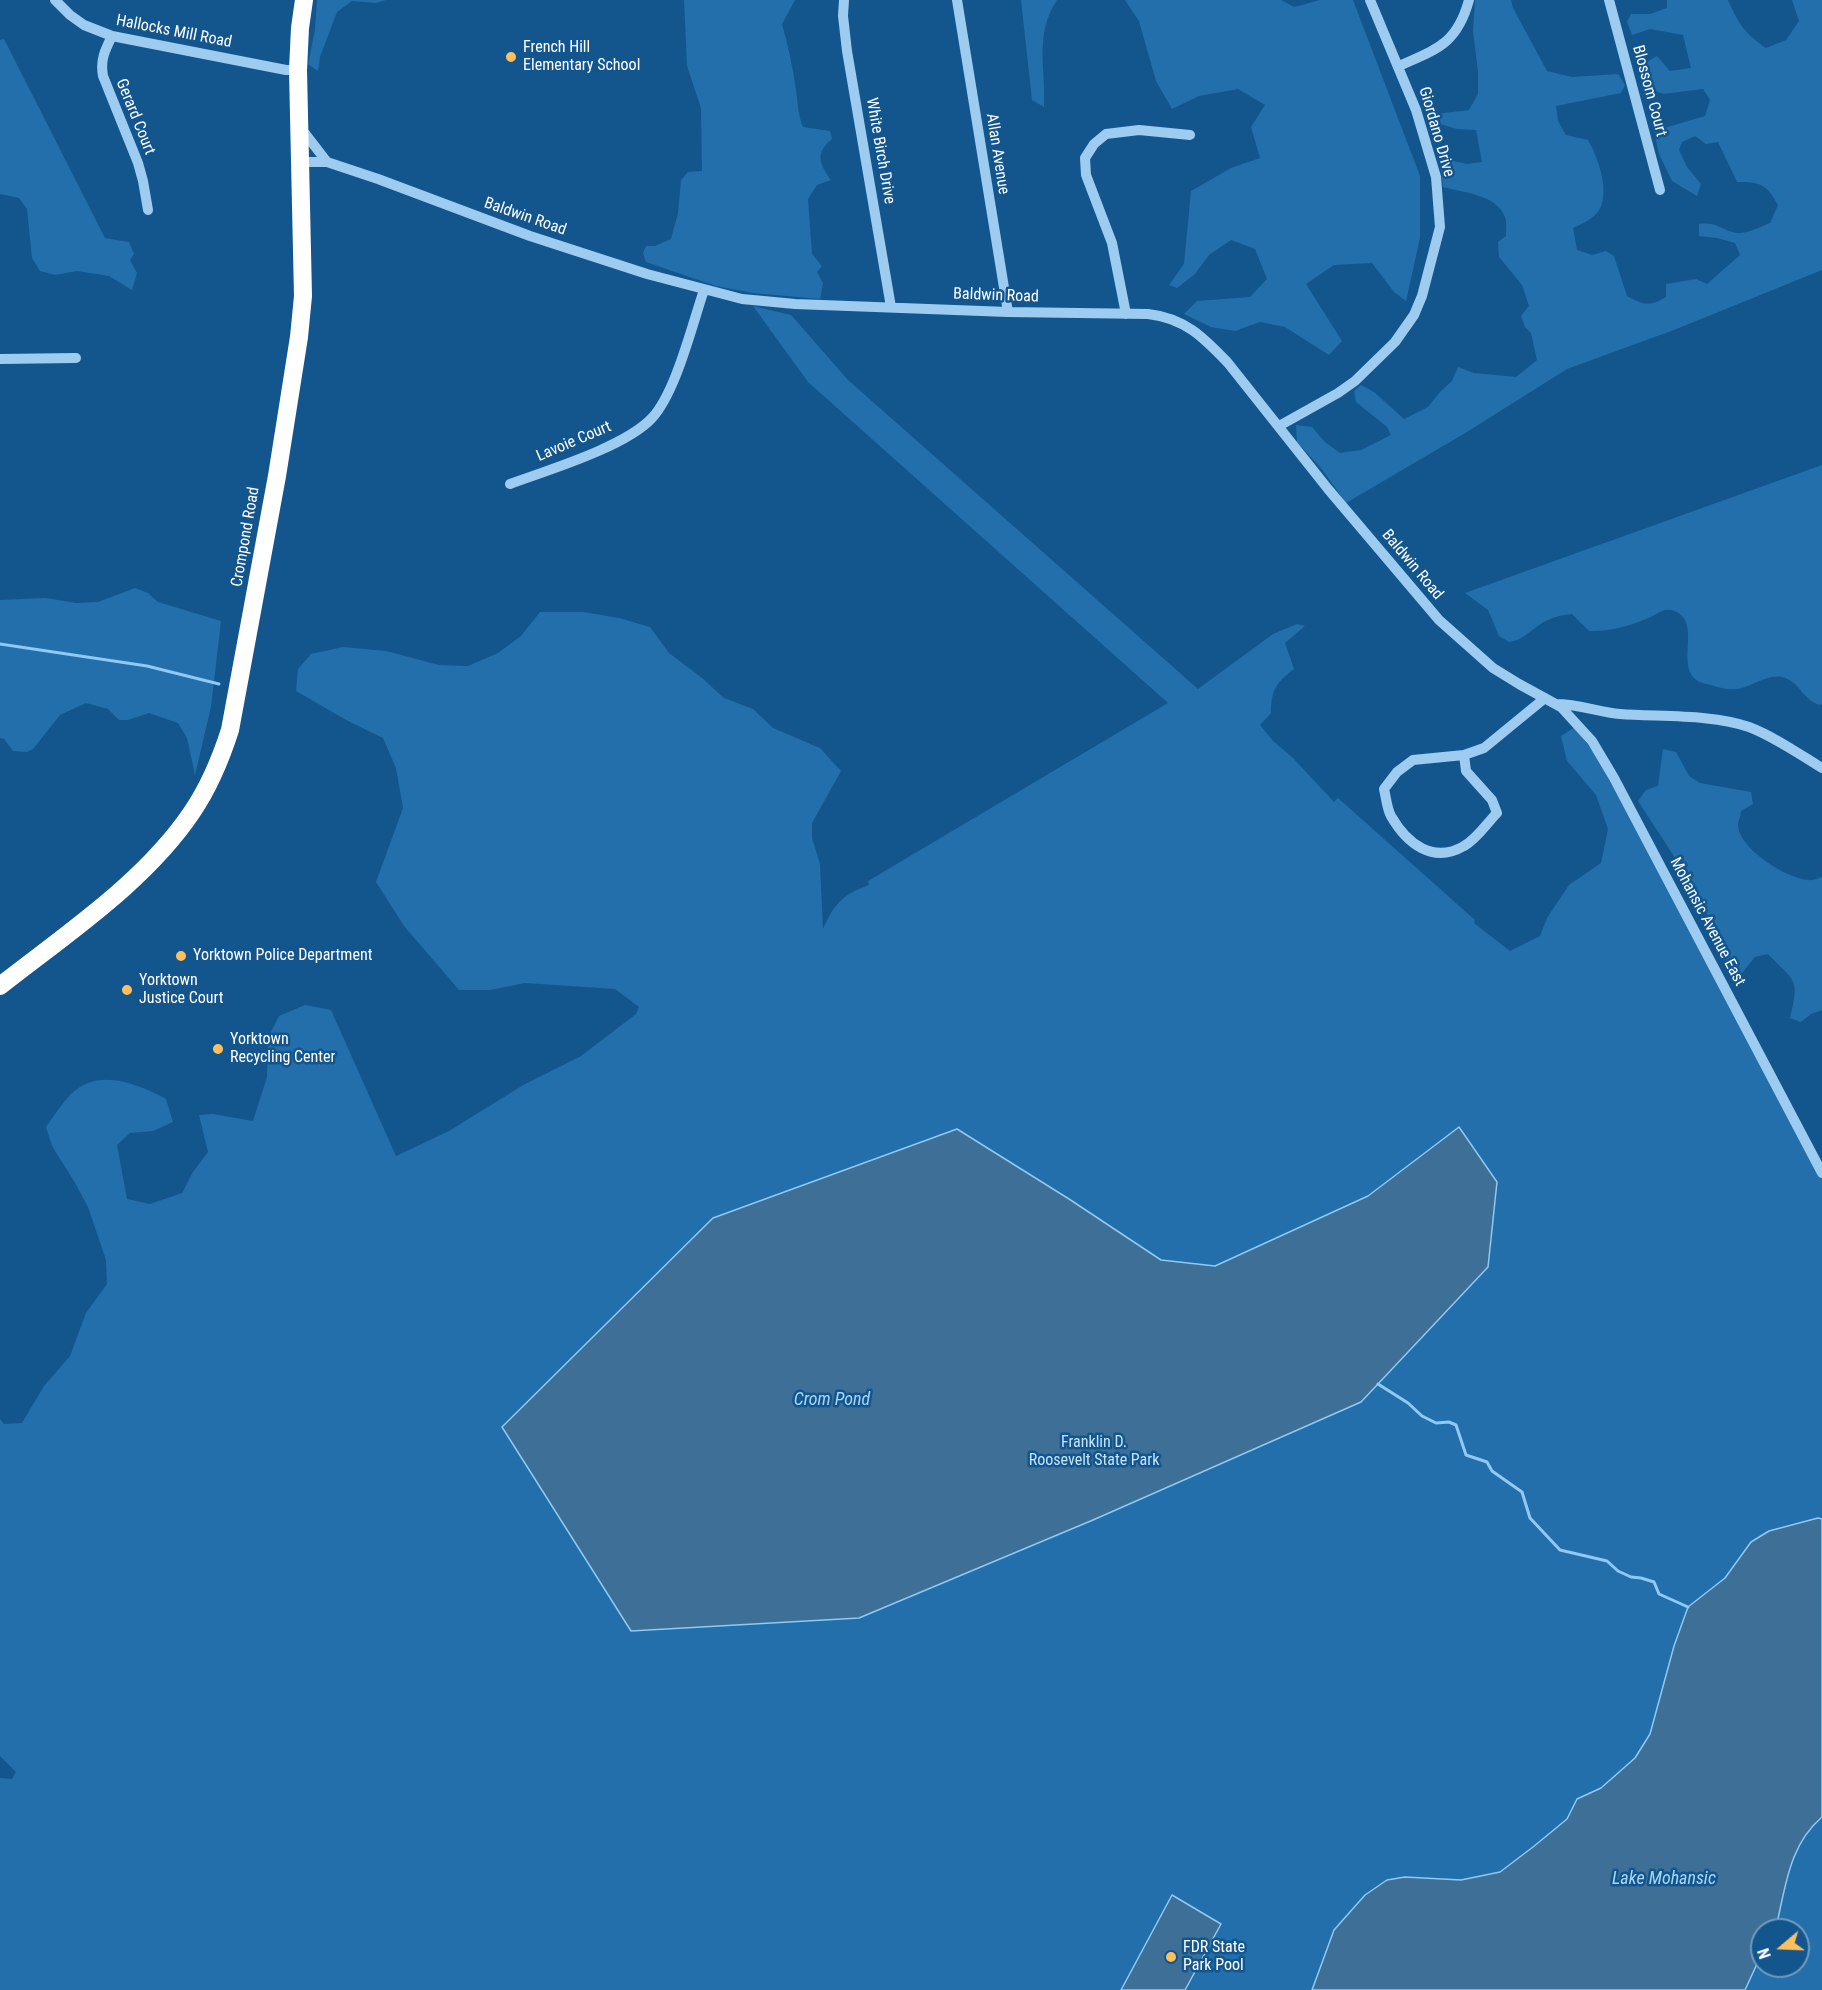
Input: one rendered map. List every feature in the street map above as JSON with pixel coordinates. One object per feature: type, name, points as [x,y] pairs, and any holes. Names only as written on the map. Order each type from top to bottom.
[{"type":"highway","name":"Crompond Road","points":[[0,986],[120,890],[160,852],[194,811],[224,750],[234,716],[243,668],[298,350],[303,296],[298,70],[304,0]]},
{"type":"street","name":"Hallocks Mill Road","points":[[55,0],[84,25],[112,36],[286,70],[298,70]]},
{"type":"street","name":"White Birch Drive","points":[[844,0],[843,16],[847,51],[891,307]]},
{"type":"street","name":"Allan Avenue","points":[[957,0],[1008,312]]},
{"type":"street","name":"Giordano Drive","points":[[1279,426],[1338,393],[1369,369],[1395,342],[1414,315],[1422,296],[1440,227],[1436,177],[1416,110],[1370,0]]},
{"type":"street","points":[[1399,66],[1433,51],[1446,42],[1462,21],[1469,0]]},
{"type":"street","name":"Blossom Court","points":[[1609,0],[1660,190]]},
{"type":"street","name":"Gerard Court","points":[[112,36],[100,65],[138,163],[148,210]]},
{"type":"street","points":[[300,127],[327,162]]},
{"type":"street","points":[[1126,314],[1112,243],[1086,175],[1085,158],[1094,144],[1106,134],[1139,130],[1190,135]]},
{"type":"street","name":"Baldwin Road","points":[[301,162],[327,162],[530,236],[647,274],[742,299],[776,303],[1163,316],[1184,324],[1228,363],[1363,531],[1439,620],[1493,668],[1550,700],[1600,712],[1737,723],[1761,732],[1822,768]]},
{"type":"street","name":"Lavoie Court","points":[[510,484],[607,447],[652,418],[678,370],[704,290]]},
{"type":"street","points":[[0,359],[76,358]]},
{"type":"street","points":[[1464,755],[1466,771],[1492,800],[1497,813],[1466,845],[1439,854],[1420,849],[1404,834],[1390,815],[1384,789],[1397,772],[1413,759],[1464,755],[1484,748],[1550,700]]},
{"type":"street","name":"Mohansic Avenue East","points":[[1550,700],[1582,727],[1604,760],[1822,1173]]},
{"type":"green space","points":[[317,0],[386,0],[376,3],[352,1],[337,12],[320,57],[318,71],[308,64],[315,30]]},
{"type":"green space","points":[[684,0],[795,0],[782,24],[792,65],[800,118],[803,127],[830,131],[832,139],[821,154],[822,163],[831,180],[817,185],[808,199],[812,254],[822,266],[817,272],[823,283],[820,299],[753,293],[716,286],[646,262],[643,253],[646,246],[655,246],[671,239],[678,213],[681,180],[688,172],[702,171],[701,108],[687,66]]},
{"type":"green space","points":[[1021,0],[1057,0],[1050,13],[1043,39],[1044,107],[1032,100]]},
{"type":"green space","points":[[1125,0],[1281,0],[1294,7],[1320,0],[1353,0],[1420,176],[1420,238],[1406,301],[1394,292],[1372,263],[1334,265],[1306,284],[1342,341],[1329,355],[1285,327],[1260,322],[1235,331],[1211,327],[1184,314],[1197,301],[1250,297],[1267,279],[1255,249],[1231,240],[1209,255],[1195,274],[1177,288],[1169,285],[1184,264],[1191,191],[1231,168],[1260,158],[1251,127],[1265,105],[1238,89],[1199,96],[1172,109],[1156,81],[1139,21]]},
{"type":"green space","points":[[1475,0],[1511,0],[1513,8],[1547,71],[1572,77],[1618,74],[1625,85],[1621,93],[1556,106],[1558,121],[1566,135],[1588,140],[1602,176],[1603,196],[1597,213],[1586,222],[1573,228],[1577,250],[1592,255],[1606,251],[1614,256],[1627,296],[1646,304],[1666,297],[1666,284],[1696,279],[1707,284],[1740,255],[1735,243],[1699,236],[1699,224],[1713,224],[1737,233],[1746,232],[1770,223],[1778,205],[1766,188],[1757,184],[1737,182],[1718,142],[1706,144],[1695,136],[1682,142],[1679,150],[1687,167],[1701,184],[1697,196],[1672,181],[1659,154],[1654,131],[1705,116],[1710,100],[1703,89],[1663,94],[1643,86],[1640,66],[1657,56],[1670,71],[1691,68],[1683,35],[1650,29],[1632,35],[1627,22],[1631,14],[1650,14],[1667,8],[1667,0],[1728,0],[1743,27],[1766,48],[1786,40],[1799,21],[1792,0],[1822,0],[1822,270],[1674,330],[1567,369],[1467,432],[1346,503],[1321,468],[1297,442],[1296,425],[1312,427],[1325,442],[1340,453],[1361,450],[1391,435],[1387,427],[1356,402],[1354,391],[1361,385],[1374,392],[1404,419],[1428,407],[1452,381],[1458,367],[1474,373],[1516,377],[1537,360],[1531,333],[1525,327],[1521,316],[1529,306],[1522,285],[1499,257],[1498,242],[1506,236],[1505,217],[1501,209],[1487,199],[1443,187],[1440,161],[1449,160],[1467,164],[1482,162],[1476,130],[1457,129],[1437,123],[1435,114],[1469,110],[1478,94],[1473,31]]},
{"type":"green space","points":[[4,39],[105,238],[129,242],[134,254],[130,260],[137,273],[132,290],[109,276],[77,271],[55,275],[40,271],[32,258],[27,209],[19,198],[0,194],[0,40]]},
{"type":"green space","name":"Franklin D. Roosevelt State Park","points":[[753,306],[791,315],[848,380],[1198,689],[1273,634],[1297,624],[1305,626],[1285,643],[1294,669],[1276,688],[1272,698],[1271,713],[1260,725],[1334,802],[1338,798],[1475,920],[1474,923],[1510,951],[1540,936],[1547,918],[1569,885],[1601,863],[1608,829],[1596,795],[1567,761],[1561,736],[1575,727],[1593,752],[1620,798],[1822,1178],[1822,1990],[0,1990],[0,1778],[12,1779],[16,1772],[0,1756],[0,1419],[4,1424],[22,1423],[44,1386],[70,1356],[86,1313],[107,1284],[106,1260],[88,1207],[52,1146],[46,1127],[71,1094],[94,1081],[118,1081],[155,1093],[166,1099],[173,1122],[153,1131],[130,1133],[117,1145],[127,1199],[150,1204],[182,1193],[193,1172],[208,1152],[199,1115],[213,1114],[253,1121],[267,1077],[268,1038],[279,1016],[305,1005],[331,1010],[396,1156],[449,1131],[525,1084],[581,1056],[636,1014],[639,1007],[615,989],[525,983],[490,990],[459,990],[404,926],[376,882],[403,808],[396,768],[383,738],[296,691],[298,669],[311,654],[343,647],[386,651],[439,665],[468,666],[498,653],[521,636],[540,612],[583,612],[619,618],[650,627],[669,653],[724,698],[753,709],[773,728],[820,748],[841,771],[812,823],[812,838],[820,864],[823,929],[840,901],[852,892],[869,885],[868,881],[1168,703],[808,382]]},
{"type":"green space","points":[[1822,465],[1822,704],[1820,705],[1810,700],[1795,684],[1785,678],[1767,678],[1743,688],[1734,689],[1697,681],[1689,670],[1686,621],[1680,614],[1671,610],[1662,611],[1625,626],[1596,631],[1589,631],[1572,614],[1563,615],[1547,620],[1521,638],[1509,642],[1499,636],[1488,610],[1465,593]]},
{"type":"green space","points":[[135,588],[148,593],[158,602],[221,621],[211,707],[195,775],[187,738],[178,723],[149,713],[128,720],[119,720],[108,709],[86,703],[60,715],[33,749],[27,752],[13,751],[4,739],[0,738],[0,600],[46,598],[76,603],[98,602]]},
{"type":"green space","points":[[1663,749],[1676,752],[1689,776],[1700,783],[1751,792],[1753,804],[1741,811],[1738,825],[1746,844],[1755,853],[1777,868],[1800,878],[1814,880],[1822,877],[1822,1010],[1811,1014],[1801,1022],[1790,1018],[1795,995],[1793,981],[1768,954],[1755,957],[1738,978],[1730,968],[1698,893],[1638,801],[1646,790],[1658,786]]},
{"type":"water","name":"Crom Pond","points":[[1459,1127],[1497,1182],[1488,1267],[1361,1402],[1093,1520],[859,1618],[631,1631],[502,1427],[713,1218],[957,1129],[1161,1260],[1215,1266],[1368,1196]]},
{"type":"water","name":"Lake Mohansic","points":[[1818,1518],[1822,1519],[1822,1817],[1811,1828],[1796,1852],[1778,1918],[1750,1918],[1751,1978],[1745,1990],[1312,1990],[1334,1930],[1365,1895],[1387,1880],[1405,1877],[1461,1880],[1500,1872],[1567,1819],[1577,1799],[1601,1788],[1635,1758],[1650,1734],[1674,1646],[1688,1607],[1725,1578],[1751,1542],[1769,1531]]},
{"type":"water","name":"FDR State Park Pool","points":[[1172,1895],[1221,1924],[1185,1990],[1121,1990]]},
{"type":"waterway","points":[[0,644],[147,666],[219,684]]},
{"type":"waterway","points":[[1378,1384],[1408,1403],[1422,1416],[1436,1423],[1449,1422],[1456,1425],[1466,1455],[1487,1462],[1492,1471],[1522,1492],[1530,1518],[1560,1550],[1607,1561],[1618,1571],[1631,1577],[1654,1582],[1659,1594],[1688,1607]]},
{"type":"place","name":"French Hill Elementary School","points":[[511,57]]},
{"type":"place","name":"Yorktown Police Department","points":[[181,956]]},
{"type":"place","name":"Yorktown Justice Court","points":[[127,990]]},
{"type":"place","name":"Yorktown Recycling Center","points":[[218,1049]]},
{"type":"place","name":"FDR State Park Pool","points":[[1171,1957]]}]
